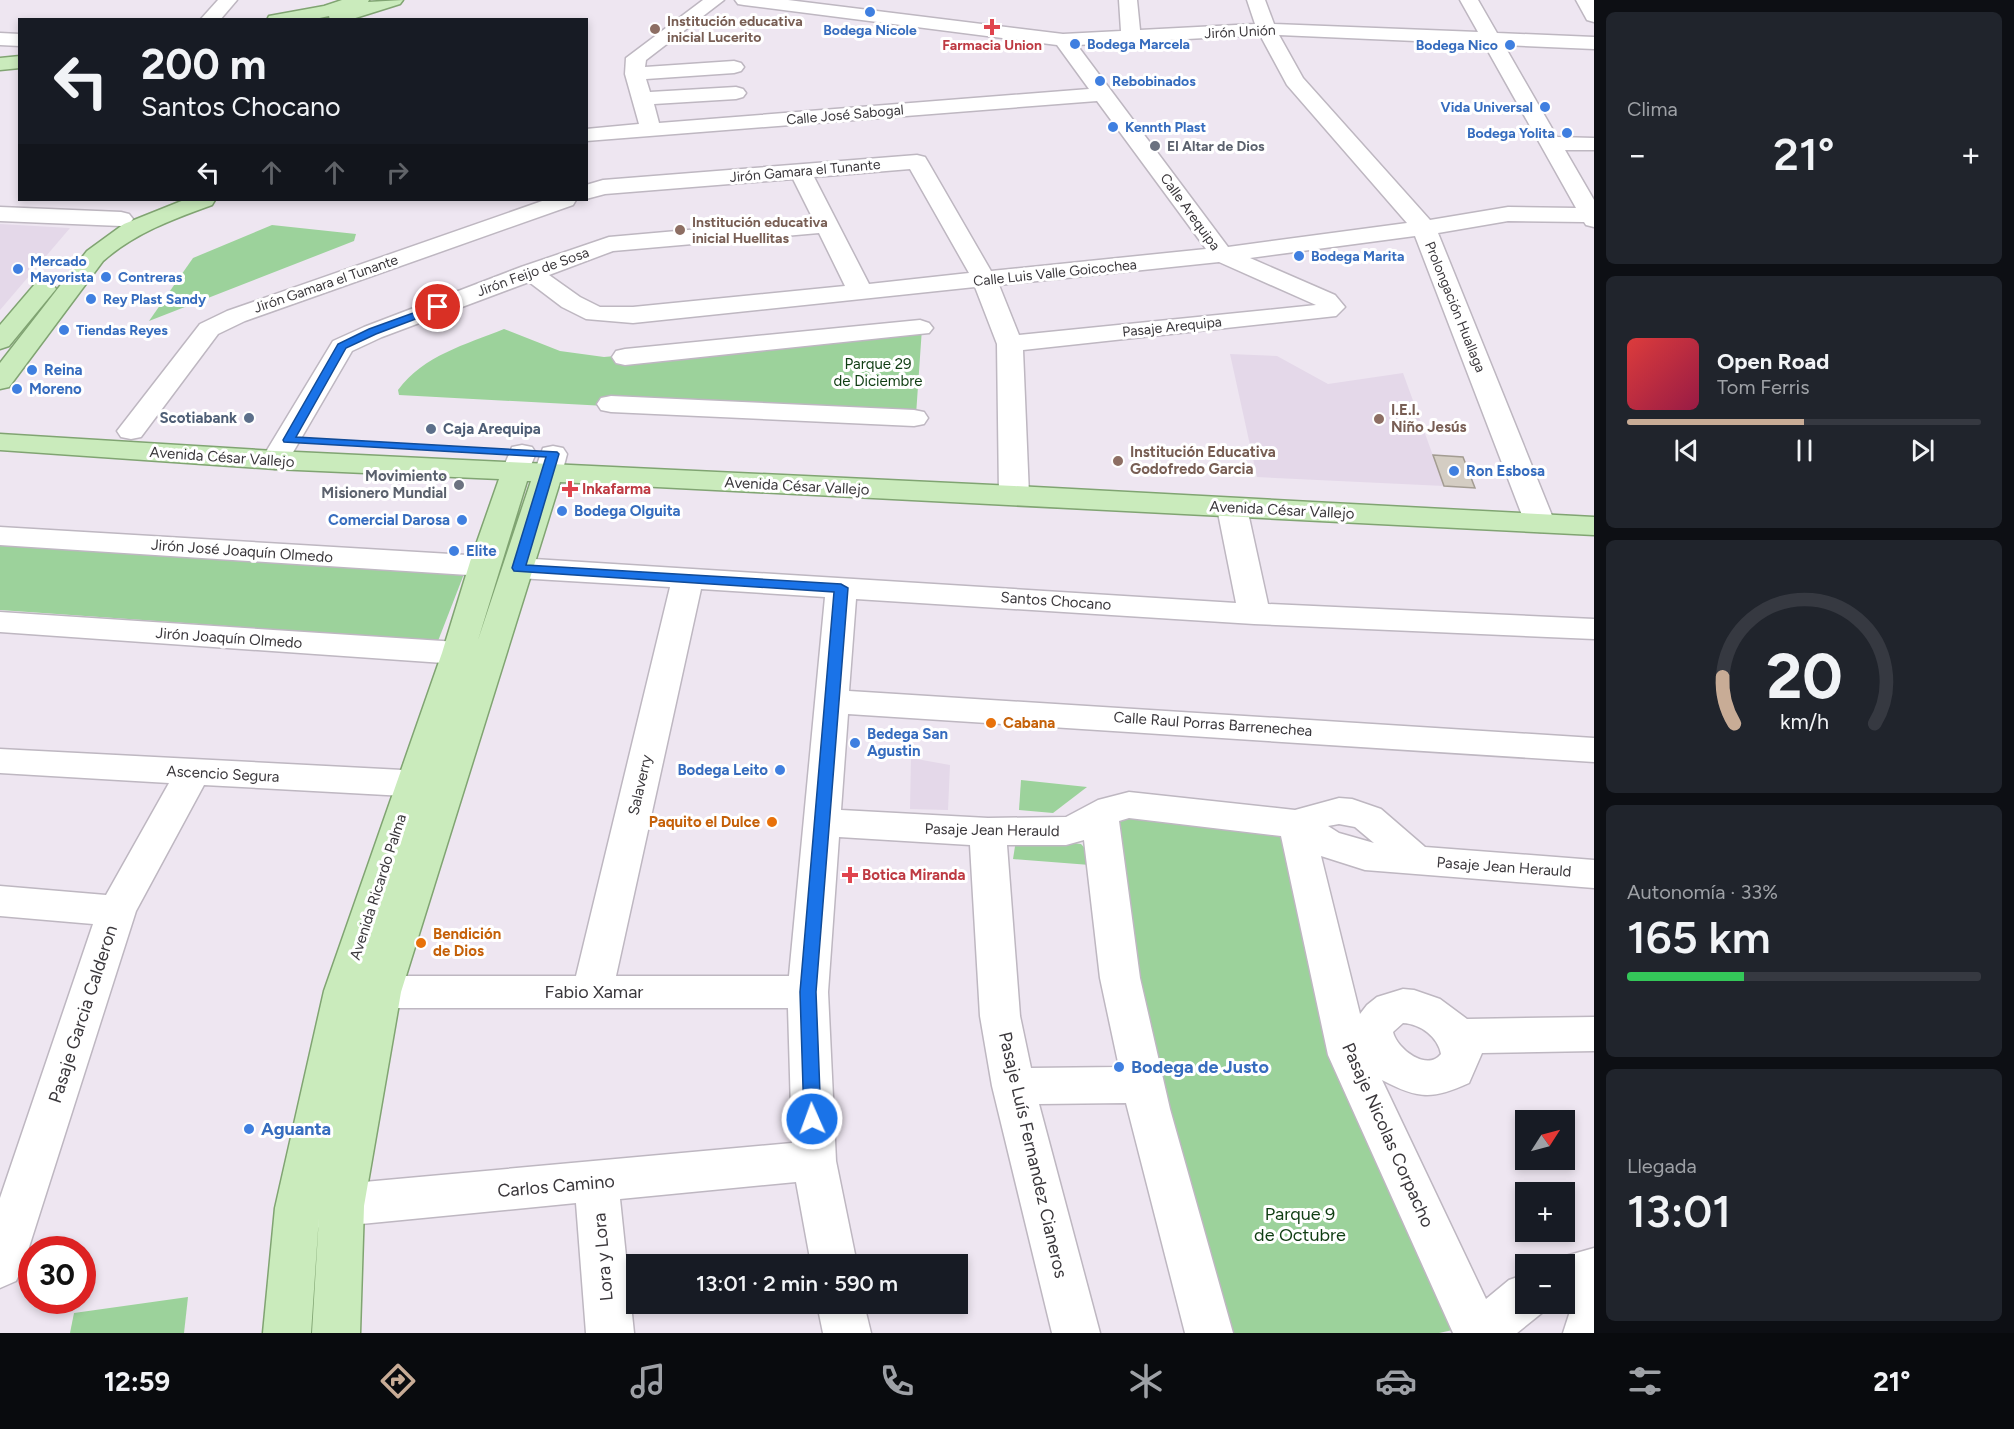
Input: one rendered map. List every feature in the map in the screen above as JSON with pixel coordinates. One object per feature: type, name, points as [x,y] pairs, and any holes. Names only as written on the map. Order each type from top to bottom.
[{"type":"main road","points":[[295,18],[352,12],[394,0]]},
{"type":"main road","points":[[0,51],[18,49]]},
{"type":"main road","points":[[0,64],[18,62]]},
{"type":"main road","points":[[0,341],[86,238],[121,219],[172,201]]},
{"type":"main road","points":[[0,381],[95,256],[108,243],[125,232],[164,214],[201,201]]},
{"type":"main road","name":"Avenida César Vallejo","points":[[0,424],[131,431],[282,450]]},
{"type":"main road","name":"Avenida César Vallejo","points":[[0,442],[282,450],[1537,514],[1594,526]]},
{"type":"main road","name":"Avenida Ricardo Palma","points":[[287,1333],[297,1208],[344,991],[429,784],[535,463]]},
{"type":"main road","name":"Avenida César Vallejo","points":[[1014,487],[1232,508],[1537,514],[1594,508]]},
{"type":"main road","name":"Avenida Ricardo Palma","points":[[336,1333],[342,1206],[381,992],[458,653],[501,567]]},
{"type":"street","points":[[211,18],[228,0]]},
{"type":"street","points":[[651,130],[635,74],[636,58],[715,0]]},
{"type":"street","name":"Jirón Unión","points":[[744,0],[1063,40],[1266,29],[1594,43]]},
{"type":"street","points":[[1128,0],[1131,38]]},
{"type":"street","name":"Prolongación Huallaga","points":[[1256,0],[1266,29],[1294,81],[1424,228],[1537,514]]},
{"type":"street","points":[[1469,0],[1593,216]]},
{"type":"street","points":[[1586,0],[1594,16]]},
{"type":"street","points":[[0,39],[18,40]]},
{"type":"street","name":"Calle Arequipa","points":[[1063,40],[1222,255],[1326,300],[1332,307]]},
{"type":"street","points":[[635,74],[734,67]]},
{"type":"street","points":[[642,99],[736,93]]},
{"type":"street","name":"Calle José Sabogal","points":[[588,135],[1103,94]]},
{"type":"street","points":[[1551,143],[1594,144]]},
{"type":"street","name":"Jirón Gamara el Tunante","points":[[588,191],[603,187],[917,162],[985,280]]},
{"type":"street","points":[[800,171],[861,293]]},
{"type":"street","name":"Jirón Gamara el Tunante","points":[[131,431],[209,329],[236,316],[556,201]]},
{"type":"street","points":[[0,214],[121,219]]},
{"type":"street","name":"Calle Luis Valle Goicochea","points":[[530,272],[571,302],[596,314],[633,315],[1222,255],[1424,228],[1508,214],[1593,216]]},
{"type":"street","name":"Jirón Feijo de Sosa","points":[[282,450],[342,346],[373,332],[609,244],[828,225]]},
{"type":"street","points":[[985,280],[1011,344],[1014,487]]},
{"type":"street","name":"Pasaje Arequipa","points":[[1011,344],[1327,311],[1332,307]]},
{"type":"street","points":[[625,357],[920,328]]},
{"type":"street","points":[[610,404],[914,418]]},
{"type":"street","points":[[1232,508],[1254,614]]},
{"type":"street","name":"Jirón José Joaquín Olmedo","points":[[0,536],[501,567]]},
{"type":"street","name":"Santos Chocano","points":[[501,567],[1254,614],[1594,629]]},
{"type":"street","name":"Salaverry","points":[[592,992],[688,579]]},
{"type":"street","points":[[832,1254],[814,1161],[808,992],[824,822],[841,588]]},
{"type":"street","name":"Jirón Joaquín Olmedo","points":[[0,622],[458,653]]},
{"type":"street","name":"Calle Raul Porras Barrenechea","points":[[831,701],[1594,750]]},
{"type":"street","name":"Ascencio Segura","points":[[0,761],[429,784]]},
{"type":"street","name":"Pasaje Garcia Calderon","points":[[0,1266],[117,911],[193,772]]},
{"type":"street","name":"Pasaje Jean Herauld","points":[[824,822],[987,832],[1066,831],[1081,827],[1111,809],[1129,805],[1297,824],[1326,843],[1348,852],[1381,859],[1594,874]]},
{"type":"street","points":[[1100,817],[1120,978],[1143,1084],[1209,1333]]},
{"type":"street","name":"Pasaje Nicolas Corpacho","points":[[1297,824],[1348,1055],[1479,1333]]},
{"type":"street","name":"Pasaje Luís Fernandez Cianeros","points":[[987,832],[1000,1016],[1013,1086],[1076,1333]]},
{"type":"street","points":[[0,901],[117,911]]},
{"type":"street","name":"Fabio Xamar","points":[[381,992],[808,992]]},
{"type":"street","points":[[1458,1036],[1594,1034]]},
{"type":"street","points":[[1013,1086],[1143,1084]]},
{"type":"street","name":"Carlos Camino","points":[[297,1208],[342,1206],[814,1161]]},
{"type":"street","name":"Lora y Lora","points":[[596,1182],[610,1333]]},
{"type":"street","points":[[1575,1274],[1594,1270]]},
{"type":"street","points":[[1479,1333],[1515,1305]]},
{"type":"street","points":[[1587,1333],[1594,1307]]},
{"type":"street","points":[[843,1314],[847,1333]]},
{"type":"shaded area","name":"Mercado Mayorista","points":[[0,224],[70,228],[0,310]]},
{"type":"shaded area","points":[[1230,354],[1277,356],[1328,384],[1403,373],[1444,486],[1257,477]]},
{"type":"shaded area","points":[[911,758],[950,765],[948,810],[910,809]]},
{"type":"green space","points":[[272,225],[356,234],[354,241],[149,321],[193,258]]},
{"type":"green space","name":"Parque 29 de Diciembre","points":[[922,328],[916,415],[606,406],[399,395],[398,390],[420,368],[446,352],[504,329],[560,351],[604,357]]},
{"type":"green space","points":[[0,541],[464,574],[438,641],[0,610]]},
{"type":"green space","points":[[1021,780],[1087,787],[1053,813],[1019,810]]},
{"type":"green space","name":"Parque 9 de Octubre","points":[[1115,815],[1286,829],[1462,1328],[1439,1333],[1225,1333],[1156,1110]]},
{"type":"green space","points":[[1022,837],[1081,844],[1091,855],[1090,865],[1013,859],[1016,840]]},
{"type":"green space","points":[[188,1297],[184,1333],[70,1333],[74,1314],[96,1314],[96,1310]]},
{"type":"building","name":"Ron Esbosa","points":[[1433,455],[1463,457],[1475,488],[1444,486]]},
{"type":"place","name":"Bodega Nicole","points":[[870,12]]},
{"type":"place","name":"Farmacia Union","points":[[992,27]]},
{"type":"place","name":"Institución educativa inicial Lucerito","points":[[655,29]]},
{"type":"place","name":"Bodega Marcela","points":[[1075,44]]},
{"type":"place","name":"Bodega Nico","points":[[1510,45]]},
{"type":"place","name":"Rebobinados","points":[[1100,81]]},
{"type":"place","name":"Vida Universal","points":[[1545,107]]},
{"type":"place","name":"Kennth Plast","points":[[1113,127]]},
{"type":"place","name":"Bodega Yolita","points":[[1567,133]]},
{"type":"place","name":"El Altar de Dios","points":[[1155,146]]},
{"type":"place","name":"Institución educativa inicial Huellitas","points":[[680,230]]},
{"type":"place","name":"Bodega Marita","points":[[1299,256]]},
{"type":"place","name":"Mercado Mayorista","points":[[18,269]]},
{"type":"place","name":"Contreras","points":[[106,277]]},
{"type":"place","name":"Rey Plast Sandy","points":[[91,299]]},
{"type":"place","name":"Tiendas Reyes","points":[[64,330]]},
{"type":"place","name":"Reina","points":[[32,370]]},
{"type":"place","name":"Moreno","points":[[17,389]]},
{"type":"place","name":"Scotiabank","points":[[249,418]]},
{"type":"place","name":"I.E.I. Niño Jesús","points":[[1379,419]]},
{"type":"place","name":"Caja Arequipa","points":[[431,429]]},
{"type":"place","name":"Institución Educativa Godofredo Garcia","points":[[1118,461]]},
{"type":"place","name":"Ron Esbosa","points":[[1454,471]]},
{"type":"place","name":"Movimiento Misionero Mundial","points":[[459,485]]},
{"type":"place","name":"Inkafarma","points":[[570,489]]},
{"type":"place","name":"Bodega Olguita","points":[[562,511]]},
{"type":"place","name":"Comercial Darosa","points":[[462,520]]},
{"type":"place","name":"Elite","points":[[454,551]]},
{"type":"place","name":"Cabana","points":[[991,723]]},
{"type":"place","name":"Bedega San Agustin","points":[[855,743]]},
{"type":"place","name":"Bodega Leito","points":[[780,770]]},
{"type":"place","name":"Paquito el Dulce","points":[[772,822]]},
{"type":"place","name":"Botica Miranda","points":[[850,875]]},
{"type":"place","name":"Bendición de Dios","points":[[421,943]]},
{"type":"place","name":"Bodega de Justo","points":[[1119,1067]]},
{"type":"place","name":"Aguanta","points":[[249,1129]]},
{"type":"route","points":[[438,307],[342,346],[288,440],[553,454],[518,568],[841,588],[824,822],[808,992],[812,1119]]}]
